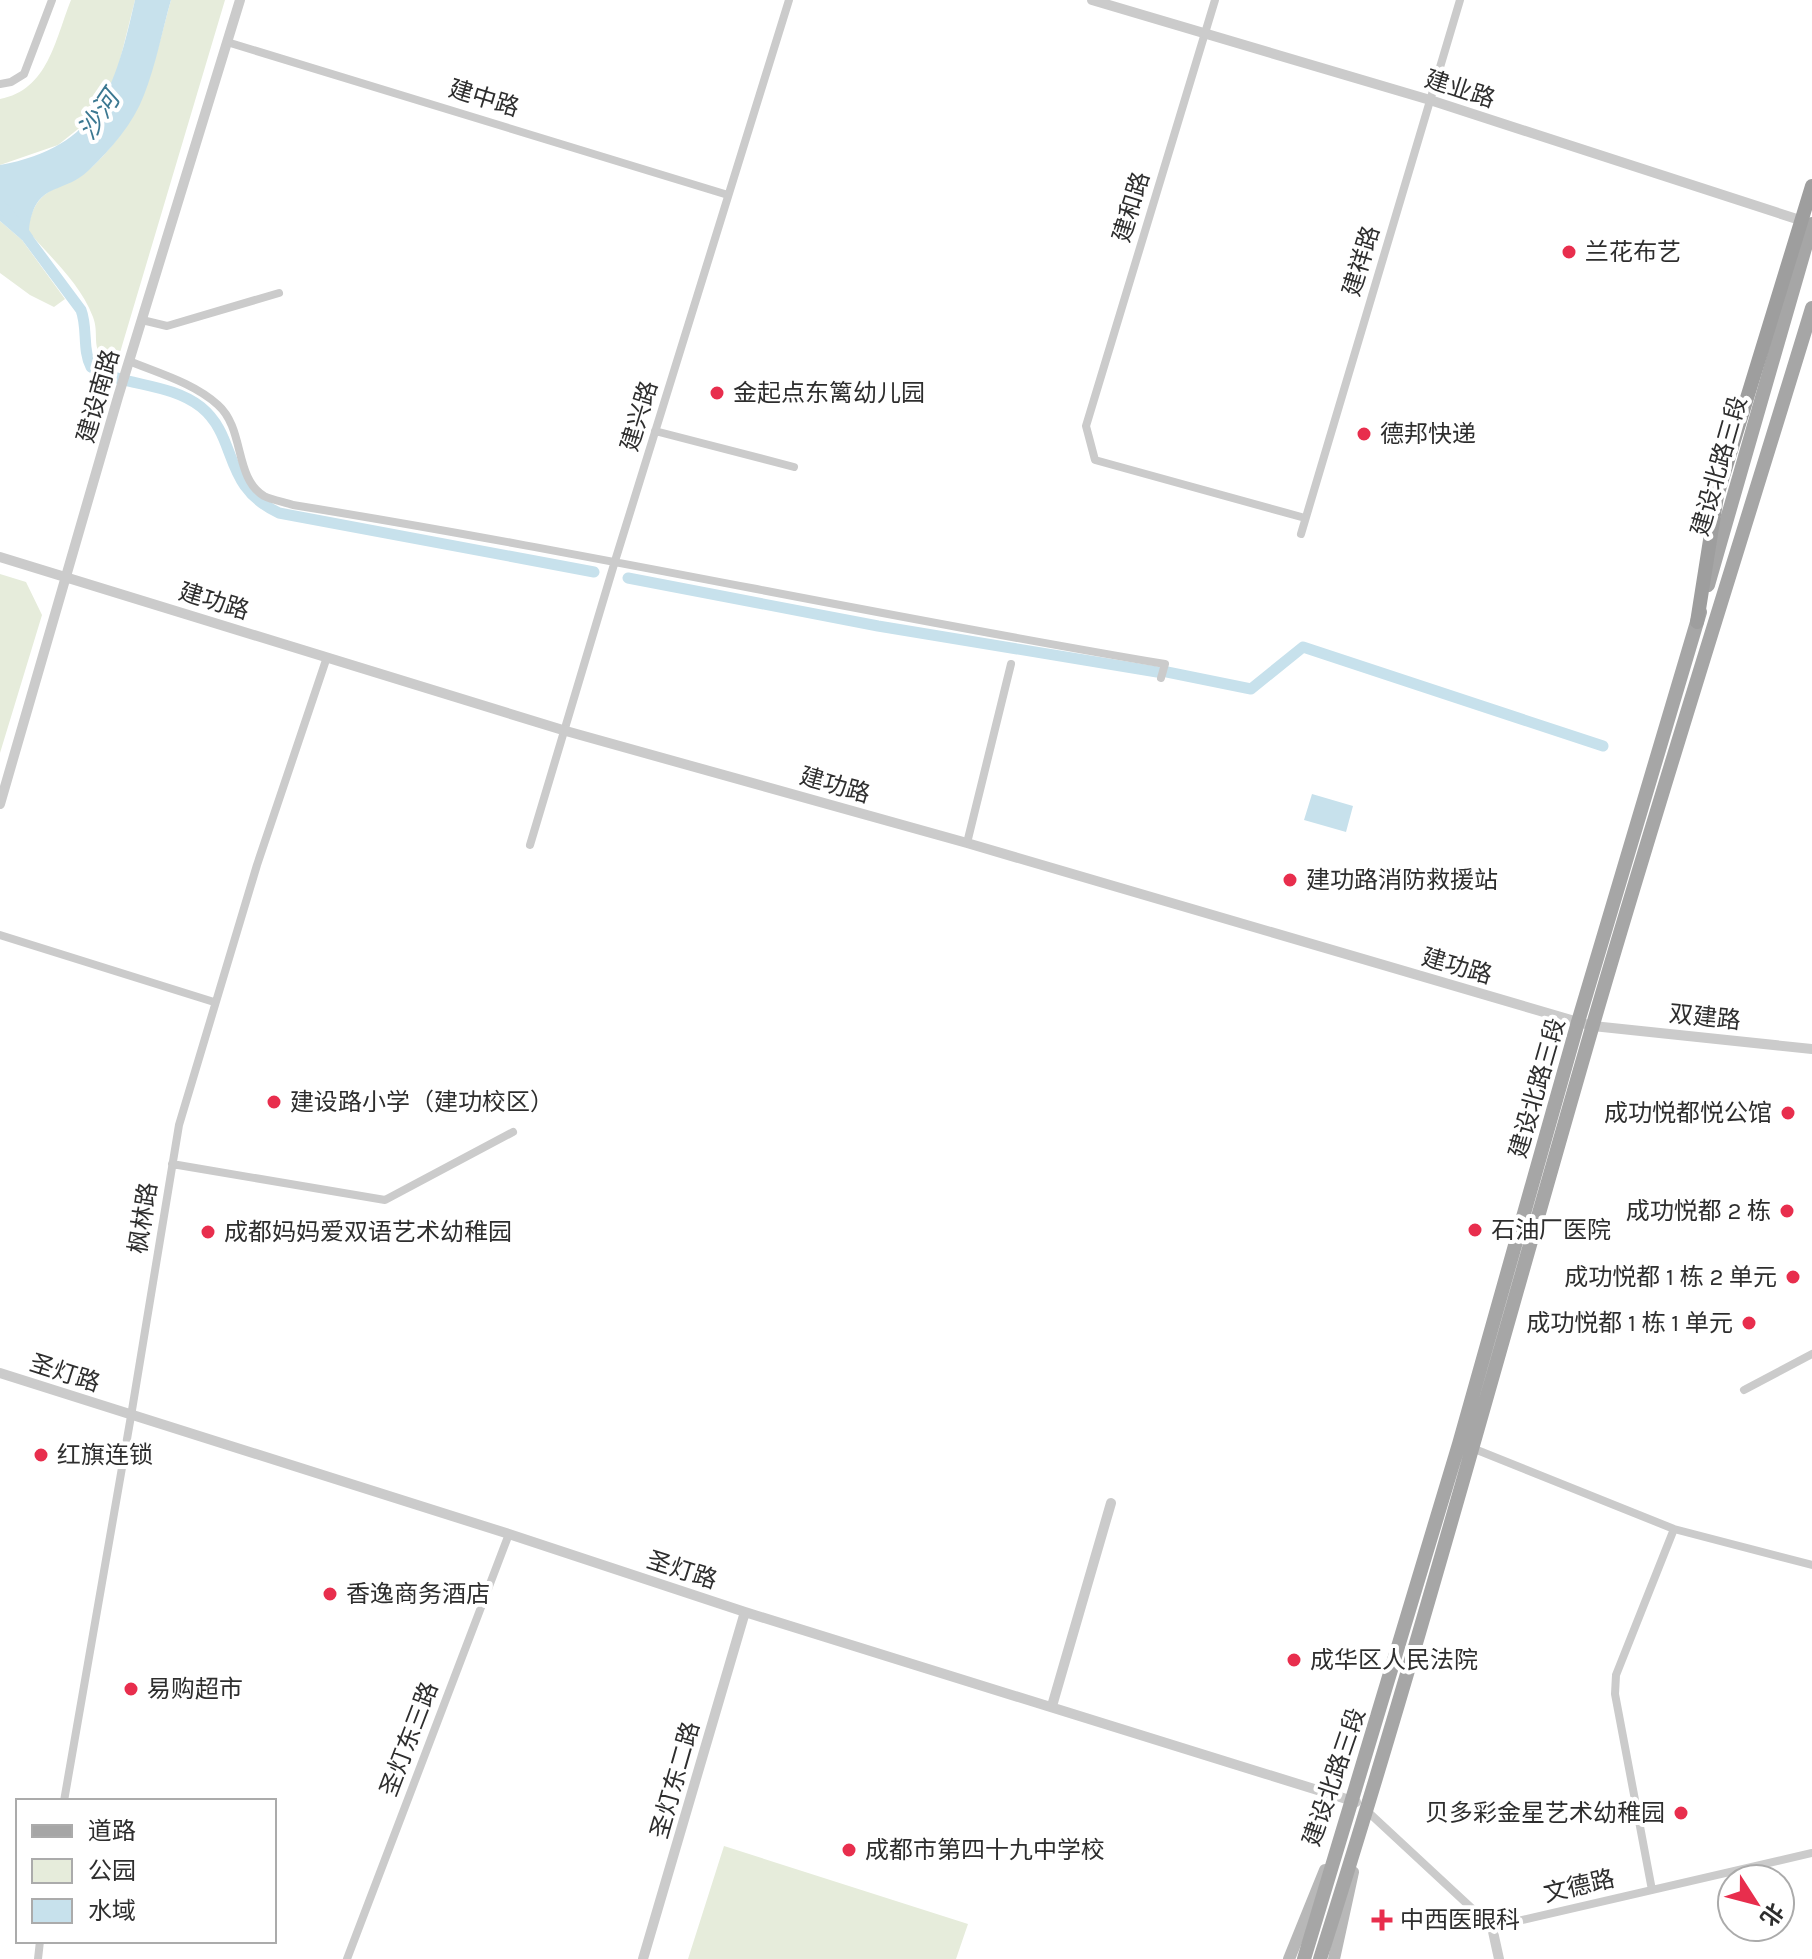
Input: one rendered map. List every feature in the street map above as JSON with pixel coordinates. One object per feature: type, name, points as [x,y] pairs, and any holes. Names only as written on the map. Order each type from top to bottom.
[{"type":"highway","points":[[1697,622],[1717,496],[1812,186]]},
{"type":"main road","name":"建设北路三段","points":[[1334,1959],[1367,1811],[1467,1446],[1697,622],[1812,224]]},
{"type":"main road","name":"建设北路三段","points":[[1586,1024],[1812,308]]},
{"type":"main road","name":"建设北路三段","points":[[1289,1959],[1353,1800],[1467,1446]]},
{"type":"main road","points":[[1304,1959],[1353,1800]]},
{"type":"main road","points":[[1320,1959],[1367,1811]]},
{"type":"street","points":[[0,84],[24,74],[52,0]]},
{"type":"street","name":"建设南路","points":[[0,804],[118,397],[240,0]]},
{"type":"street","name":"建兴路","points":[[530,845],[789,0]]},
{"type":"street","name":"建业路","points":[[1092,0],[1430,100],[1812,224]]},
{"type":"street","name":"建和路","points":[[1215,0],[1086,426],[1095,460],[1305,518]]},
{"type":"street","name":"建祥路","points":[[1301,534],[1460,0]]},
{"type":"street","name":"建中路","points":[[227,42],[728,195]]},
{"type":"street","points":[[142,320],[167,326],[279,293]]},
{"type":"street","points":[[129,363],[197,390],[219,406],[234,426],[247,479],[263,495],[293,505],[615,561],[804,600],[1165,664],[1161,678]]},
{"type":"street","points":[[655,431],[794,467]]},
{"type":"street","name":"建功路","points":[[0,557],[566,731],[967,843],[1586,1024]]},
{"type":"street","name":"枫林路","points":[[64,1799],[179,1125],[257,865],[327,657]]},
{"type":"street","points":[[967,843],[1011,664]]},
{"type":"street","points":[[0,935],[214,1002]]},
{"type":"street","name":"双建路","points":[[1586,1024],[1812,1049]]},
{"type":"street","points":[[172,1164],[385,1200],[513,1132]]},
{"type":"street","points":[[1744,1390],[1812,1354]]},
{"type":"street","name":"圣灯路","points":[[0,1373],[745,1612],[1353,1800]]},
{"type":"street","points":[[1467,1446],[1674,1529],[1812,1565]]},
{"type":"street","points":[[1052,1706],[1111,1503]]},
{"type":"street","points":[[1652,1890],[1615,1694],[1616,1675],[1674,1529]]},
{"type":"street","name":"圣灯东三路","points":[[347,1959],[509,1534]]},
{"type":"street","name":"圣灯东二路","points":[[643,1959],[745,1612]]},
{"type":"street","points":[[1353,1800],[1492,1927],[1499,1959]]},
{"type":"street","name":"文德路","points":[[1492,1927],[1812,1853]]},
{"type":"green space","points":[[71,0],[135,0],[117,72],[93,117],[58,145],[0,165],[0,99],[16,94],[39,74],[48,61]]},
{"type":"green space","points":[[171,0],[225,0],[116,366],[102,360],[99,354],[93,317],[81,293],[28,231],[37,204],[44,196],[94,165],[125,128],[145,89]]},
{"type":"green space","points":[[0,221],[22,240],[65,299],[54,307],[30,295],[0,273]]},
{"type":"green space","points":[[0,574],[26,582],[42,615],[0,753]]},
{"type":"green space","points":[[724,1846],[968,1924],[956,1959],[688,1959]]},
{"type":"water","name":"沙河","points":[[135,0],[171,0],[152,72],[139,106],[121,136],[89,170],[51,191],[37,203],[29,230],[33,236],[22,240],[0,221],[0,165],[34,156],[60,144],[81,128],[98,108],[120,60]]},
{"type":"water","points":[[1312,794],[1353,806],[1346,832],[1304,820]]},
{"type":"waterway","points":[[0,205],[81,310],[91,367],[118,378],[175,393],[201,407],[221,433],[239,476],[261,502],[279,513],[594,572]]},
{"type":"waterway","points":[[628,578],[878,626],[1157,672]]},
{"type":"waterway","points":[[1167,672],[1251,689],[1303,647],[1603,746]]},
{"type":"place","name":"兰花布艺","points":[[1569,252]]},
{"type":"place","name":"金起点东篱幼儿园","points":[[717,393]]},
{"type":"place","name":"德邦快递","points":[[1364,434]]},
{"type":"place","name":"建功路消防救援站","points":[[1290,880]]},
{"type":"place","name":"建设路小学（建功校区）","points":[[274,1102]]},
{"type":"place","name":"成功悦都悦公馆","points":[[1788,1113]]},
{"type":"place","name":"成功悦都 2 栋","points":[[1787,1211]]},
{"type":"place","name":"石油厂医院","points":[[1475,1230]]},
{"type":"place","name":"成都妈妈爱双语艺术幼稚园","points":[[208,1232]]},
{"type":"place","name":"成功悦都 1 栋 2 单元","points":[[1793,1277]]},
{"type":"place","name":"成功悦都 1 栋 1 单元","points":[[1749,1323]]},
{"type":"place","name":"红旗连锁","points":[[41,1455]]},
{"type":"place","name":"香逸商务酒店","points":[[330,1594]]},
{"type":"place","name":"成华区人民法院","points":[[1294,1660]]},
{"type":"place","name":"易购超市","points":[[131,1689]]},
{"type":"place","name":"贝多彩金星艺术幼稚园","points":[[1681,1813]]},
{"type":"place","name":"成都市第四十九中学校","points":[[849,1850]]},
{"type":"place","name":"中西医眼科","points":[[1382,1920]]}]
